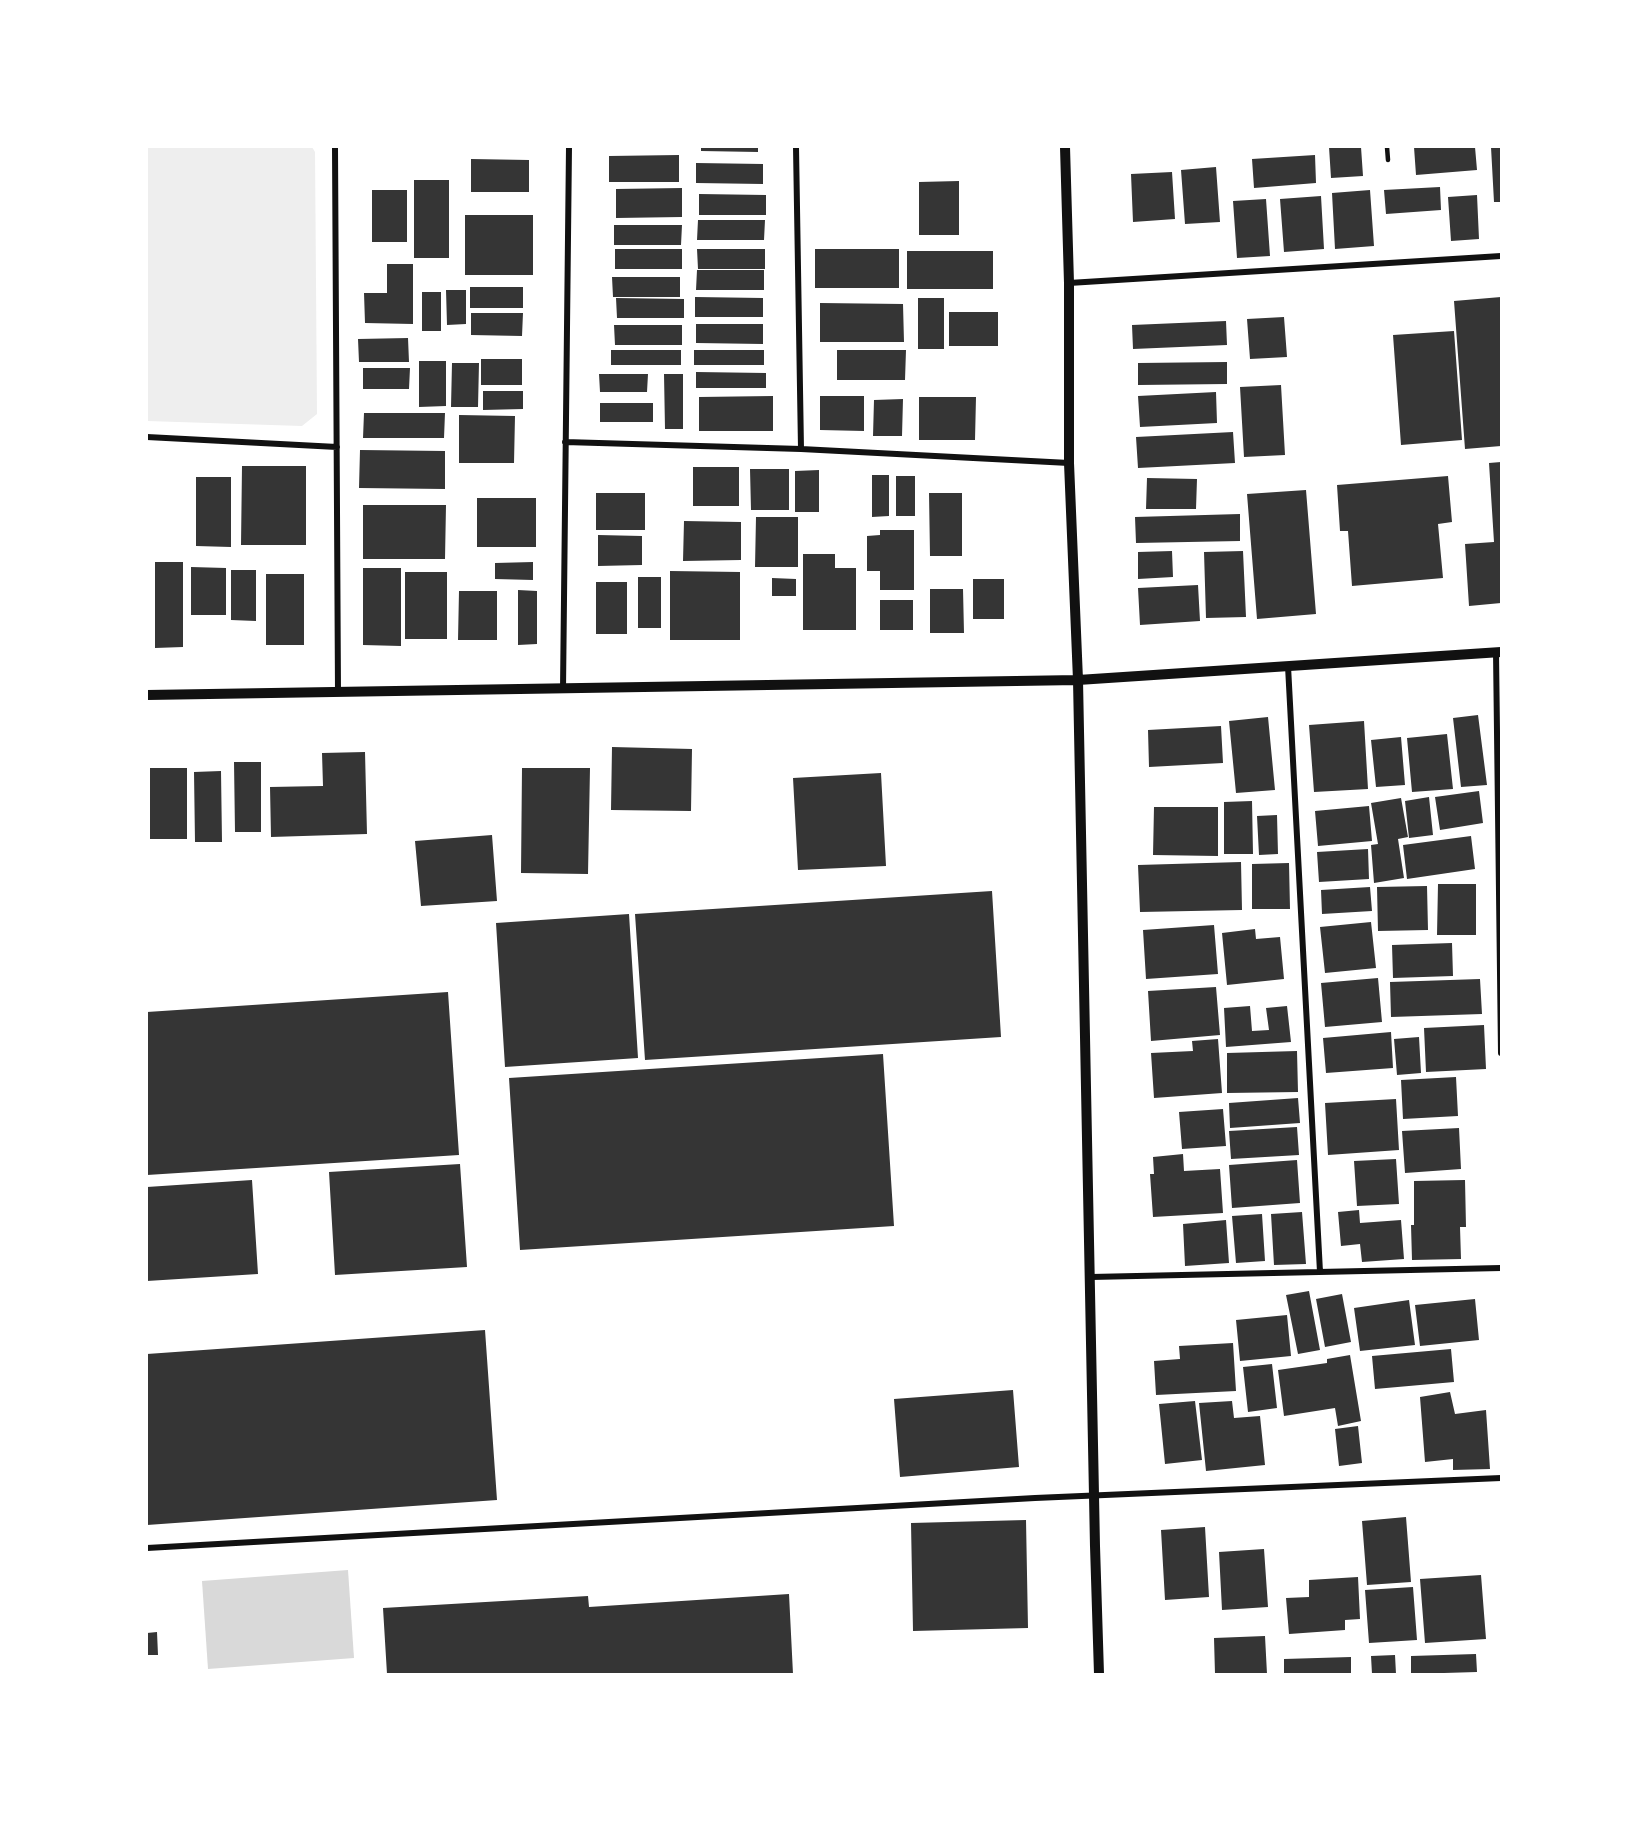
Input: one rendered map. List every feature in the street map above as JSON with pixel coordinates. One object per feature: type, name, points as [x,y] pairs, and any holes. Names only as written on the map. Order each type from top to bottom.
[{"type":"street","points":[[335,147],[338,693]]},
{"type":"street","points":[[563,689],[569,147]]},
{"type":"street","points":[[796,147],[801,449]]},
{"type":"street","points":[[1065,147],[1069,283],[1069,463],[1078,680],[1099,1674]]},
{"type":"street","points":[[1069,283],[1501,256]]},
{"type":"street","points":[[147,437],[337,447]]},
{"type":"street","points":[[565,442],[801,449],[1069,463]]},
{"type":"street","points":[[147,695],[1078,680],[1498,652],[1501,1053]]},
{"type":"street","points":[[1288,666],[1320,1272]]},
{"type":"street","points":[[1091,1277],[1501,1268]]},
{"type":"street","points":[[147,1548],[1035,1498],[1501,1478]]},
{"type":"lane","points":[[1387,147],[1388,160]]},
{"type":"shaded area","points":[[147,147],[312,147],[315,152],[317,414],[302,426],[147,421]]},
{"type":"shaded area","points":[[348,1570],[354,1658],[208,1669],[202,1581]]},
{"type":"building","points":[[701,147],[758,147],[758,152],[701,151]]},
{"type":"building","points":[[1329,147],[1361,147],[1363,176],[1331,178]]},
{"type":"building","points":[[1414,147],[1475,147],[1477,170],[1416,175]]},
{"type":"building","points":[[1491,147],[1501,147],[1501,202],[1494,202]]},
{"type":"building","points":[[679,155],[679,182],[609,182],[609,156]]},
{"type":"building","points":[[1315,155],[1316,183],[1254,188],[1252,159]]},
{"type":"building","points":[[471,159],[529,160],[529,192],[471,192]]},
{"type":"building","points":[[696,163],[763,164],[763,184],[696,183]]},
{"type":"building","points":[[1216,167],[1220,222],[1185,224],[1181,170]]},
{"type":"building","points":[[1172,172],[1175,219],[1133,222],[1131,174]]},
{"type":"building","points":[[414,180],[449,180],[449,258],[414,258]]},
{"type":"building","points":[[959,181],[959,235],[919,235],[919,182]]},
{"type":"building","points":[[1440,187],[1441,210],[1386,214],[1384,190]]},
{"type":"building","points":[[682,188],[682,217],[616,218],[616,189]]},
{"type":"building","points":[[372,190],[407,190],[407,242],[372,242]]},
{"type":"building","points":[[1370,190],[1374,246],[1335,249],[1332,193]]},
{"type":"building","points":[[699,194],[766,195],[766,215],[699,215]]},
{"type":"building","points":[[1477,195],[1479,239],[1451,241],[1448,197]]},
{"type":"building","points":[[1321,196],[1324,249],[1284,252],[1280,199]]},
{"type":"building","points":[[1266,199],[1270,256],[1237,258],[1233,201]]},
{"type":"building","points":[[465,215],[533,215],[533,275],[465,275]]},
{"type":"building","points":[[698,220],[765,220],[764,240],[697,240]]},
{"type":"building","points":[[614,225],[682,225],[681,245],[614,245]]},
{"type":"building","points":[[615,249],[682,249],[682,269],[615,269]]},
{"type":"building","points":[[697,249],[765,249],[765,269],[698,269]]},
{"type":"building","points":[[815,249],[899,249],[899,288],[815,288]]},
{"type":"building","points":[[907,251],[993,251],[993,289],[907,289]]},
{"type":"building","points":[[387,264],[413,264],[413,324],[365,323],[364,293],[387,293]]},
{"type":"building","points":[[697,270],[764,270],[764,290],[696,290]]},
{"type":"building","points":[[612,277],[680,277],[680,297],[613,297]]},
{"type":"building","points":[[470,287],[523,287],[523,308],[470,308]]},
{"type":"building","points":[[446,290],[466,290],[466,324],[447,325]]},
{"type":"building","points":[[422,292],[441,292],[441,331],[422,331]]},
{"type":"building","points":[[695,297],[763,298],[763,317],[695,317]]},
{"type":"building","points":[[1501,297],[1501,446],[1465,449],[1454,301]]},
{"type":"building","points":[[616,298],[684,299],[684,318],[617,318]]},
{"type":"building","points":[[918,298],[944,298],[944,349],[918,349]]},
{"type":"building","points":[[820,303],[903,304],[904,342],[820,342]]},
{"type":"building","points":[[949,312],[998,312],[998,346],[949,346]]},
{"type":"building","points":[[471,313],[523,313],[522,336],[471,335]]},
{"type":"building","points":[[1284,317],[1287,357],[1250,359],[1247,319]]},
{"type":"building","points":[[1226,321],[1227,345],[1133,349],[1132,325]]},
{"type":"building","points":[[696,324],[763,324],[763,344],[696,343]]},
{"type":"building","points":[[614,325],[682,325],[682,345],[615,345]]},
{"type":"building","points":[[1454,331],[1462,440],[1401,445],[1393,335]]},
{"type":"building","points":[[408,338],[409,362],[359,362],[358,339]]},
{"type":"building","points":[[611,350],[681,350],[681,365],[611,365]]},
{"type":"building","points":[[694,350],[764,350],[764,365],[694,365]]},
{"type":"building","points":[[837,350],[906,350],[905,380],[837,380]]},
{"type":"building","points":[[481,359],[522,359],[522,385],[481,385]]},
{"type":"building","points":[[419,361],[446,361],[446,406],[419,407]]},
{"type":"building","points":[[1227,362],[1227,384],[1138,385],[1138,363]]},
{"type":"building","points":[[452,363],[479,363],[478,407],[451,407]]},
{"type":"building","points":[[363,368],[410,368],[409,389],[363,389]]},
{"type":"building","points":[[696,372],[766,373],[766,388],[696,388]]},
{"type":"building","points":[[599,374],[648,374],[647,392],[600,392]]},
{"type":"building","points":[[664,374],[683,374],[683,429],[665,429]]},
{"type":"building","points":[[1281,385],[1285,455],[1244,457],[1240,387]]},
{"type":"building","points":[[483,391],[523,391],[523,409],[483,410]]},
{"type":"building","points":[[1216,392],[1217,423],[1140,427],[1138,396]]},
{"type":"building","points":[[773,396],[773,431],[699,431],[699,397]]},
{"type":"building","points":[[820,396],[864,396],[864,431],[820,430]]},
{"type":"building","points":[[919,397],[976,397],[975,440],[919,440]]},
{"type":"building","points":[[903,399],[902,436],[873,436],[874,400]]},
{"type":"building","points":[[600,403],[653,403],[653,422],[600,422]]},
{"type":"building","points":[[364,413],[445,413],[444,438],[363,438]]},
{"type":"building","points":[[459,415],[515,416],[514,463],[459,463]]},
{"type":"building","points":[[1233,432],[1235,463],[1138,468],[1136,437]]},
{"type":"building","points":[[360,450],[445,451],[445,489],[359,488]]},
{"type":"building","points":[[1501,462],[1501,603],[1469,606],[1465,544],[1494,542],[1489,463]]},
{"type":"building","points":[[242,466],[306,466],[306,545],[241,545]]},
{"type":"building","points":[[693,467],[739,467],[739,506],[693,506]]},
{"type":"building","points":[[750,469],[789,469],[789,510],[751,510]]},
{"type":"building","points":[[819,470],[819,512],[795,512],[795,471]]},
{"type":"building","points":[[872,475],[889,475],[889,516],[872,517]]},
{"type":"building","points":[[896,476],[915,476],[915,516],[896,516]]},
{"type":"building","points":[[1448,476],[1452,522],[1438,524],[1443,578],[1352,586],[1348,531],[1340,531],[1337,485]]},
{"type":"building","points":[[196,477],[231,477],[231,547],[196,546]]},
{"type":"building","points":[[1147,478],[1197,479],[1196,509],[1146,509]]},
{"type":"building","points":[[1306,490],[1316,614],[1257,619],[1247,494]]},
{"type":"building","points":[[596,493],[645,493],[645,530],[596,530]]},
{"type":"building","points":[[929,493],[962,493],[962,556],[930,556]]},
{"type":"building","points":[[477,498],[536,498],[536,547],[477,547]]},
{"type":"building","points":[[363,505],[446,505],[445,559],[363,559]]},
{"type":"building","points":[[1240,514],[1240,541],[1136,543],[1135,517]]},
{"type":"building","points":[[756,517],[798,517],[798,567],[755,567]]},
{"type":"building","points":[[684,521],[741,522],[741,560],[683,561]]},
{"type":"building","points":[[880,530],[914,530],[914,590],[880,590],[880,571],[867,571],[867,536],[880,535]]},
{"type":"building","points":[[598,535],[642,536],[642,565],[598,566]]},
{"type":"building","points":[[1172,551],[1173,577],[1138,579],[1138,552]]},
{"type":"building","points":[[1243,551],[1246,617],[1206,618],[1204,552]]},
{"type":"building","points":[[803,554],[835,554],[835,568],[856,568],[856,630],[803,630]]},
{"type":"building","points":[[155,562],[183,562],[183,647],[155,648]]},
{"type":"building","points":[[533,562],[533,580],[495,579],[495,563]]},
{"type":"building","points":[[191,567],[226,568],[226,615],[191,615]]},
{"type":"building","points":[[363,568],[401,568],[401,646],[363,645]]},
{"type":"building","points":[[231,570],[256,570],[256,621],[231,620]]},
{"type":"building","points":[[670,571],[740,572],[740,640],[670,640]]},
{"type":"building","points":[[405,572],[447,572],[447,639],[405,639]]},
{"type":"building","points":[[266,574],[304,574],[304,645],[266,645]]},
{"type":"building","points":[[638,577],[661,577],[661,628],[638,628]]},
{"type":"building","points":[[772,578],[796,579],[796,596],[772,596]]},
{"type":"building","points":[[973,579],[1004,579],[1004,619],[973,619]]},
{"type":"building","points":[[596,582],[627,582],[627,634],[596,634]]},
{"type":"building","points":[[1198,585],[1200,621],[1140,625],[1138,588]]},
{"type":"building","points":[[930,589],[963,589],[964,633],[930,633]]},
{"type":"building","points":[[518,590],[537,591],[537,644],[518,645]]},
{"type":"building","points":[[459,591],[497,591],[497,640],[458,640]]},
{"type":"building","points":[[880,600],[913,600],[913,630],[880,630]]},
{"type":"building","points":[[1478,715],[1487,785],[1461,787],[1453,718]]},
{"type":"building","points":[[1268,717],[1275,790],[1236,793],[1229,721]]},
{"type":"building","points":[[1364,721],[1368,789],[1314,792],[1309,725]]},
{"type":"building","points":[[1221,726],[1223,763],[1149,767],[1148,730]]},
{"type":"building","points":[[1447,734],[1453,789],[1412,792],[1407,738]]},
{"type":"building","points":[[1401,737],[1405,785],[1376,787],[1371,740]]},
{"type":"building","points":[[612,747],[692,749],[691,811],[611,810]]},
{"type":"building","points":[[365,752],[367,834],[271,837],[270,787],[323,786],[322,753]]},
{"type":"building","points":[[234,762],[261,762],[261,832],[235,832]]},
{"type":"building","points":[[150,768],[187,768],[187,839],[150,839]]},
{"type":"building","points":[[522,768],[590,768],[588,874],[521,873]]},
{"type":"building","points":[[221,771],[222,842],[195,842],[194,772]]},
{"type":"building","points":[[881,773],[886,866],[798,870],[793,778]]},
{"type":"building","points":[[1479,791],[1483,823],[1440,830],[1435,797]]},
{"type":"building","points":[[1429,797],[1433,835],[1409,838],[1405,801]]},
{"type":"building","points":[[1401,798],[1408,837],[1398,839],[1404,878],[1374,883],[1371,845],[1378,844],[1371,803]]},
{"type":"building","points":[[1252,801],[1253,854],[1224,854],[1224,802]]},
{"type":"building","points":[[1369,806],[1372,841],[1318,846],[1315,811]]},
{"type":"building","points":[[1154,807],[1218,807],[1218,856],[1153,855]]},
{"type":"building","points":[[1277,815],[1278,854],[1259,855],[1257,816]]},
{"type":"building","points":[[492,835],[497,901],[421,906],[415,841]]},
{"type":"building","points":[[1471,836],[1475,869],[1407,879],[1403,845]]},
{"type":"building","points":[[1368,849],[1369,879],[1319,882],[1317,852]]},
{"type":"building","points":[[1241,862],[1242,910],[1140,912],[1138,865]]},
{"type":"building","points":[[1289,863],[1290,909],[1252,909],[1252,864]]},
{"type":"building","points":[[1438,884],[1476,884],[1476,935],[1437,935]]},
{"type":"building","points":[[1427,886],[1428,930],[1378,931],[1377,887]]},
{"type":"building","points":[[1370,887],[1372,911],[1322,914],[1321,890]]},
{"type":"building","points":[[992,891],[1001,1037],[645,1060],[635,914]]},
{"type":"building","points":[[629,914],[638,1058],[505,1067],[496,923]]},
{"type":"building","points":[[1371,922],[1376,968],[1325,973],[1320,927]]},
{"type":"building","points":[[1214,925],[1218,974],[1146,979],[1143,930]]},
{"type":"building","points":[[1255,929],[1256,939],[1280,937],[1284,979],[1227,985],[1222,933]]},
{"type":"building","points":[[1452,943],[1453,976],[1393,978],[1392,945]]},
{"type":"building","points":[[1378,978],[1382,1022],[1325,1027],[1321,983]]},
{"type":"building","points":[[1480,979],[1482,1014],[1391,1017],[1390,982]]},
{"type":"building","points":[[1216,987],[1220,1035],[1151,1041],[1148,991]]},
{"type":"building","points":[[448,992],[459,1155],[147,1175],[147,1012]]},
{"type":"building","points":[[1250,1006],[1252,1031],[1269,1030],[1266,1008],[1287,1006],[1291,1042],[1226,1047],[1224,1008]]},
{"type":"building","points":[[1484,1025],[1486,1069],[1426,1072],[1424,1028]]},
{"type":"building","points":[[1391,1032],[1393,1068],[1326,1073],[1323,1038]]},
{"type":"building","points":[[1419,1037],[1421,1073],[1397,1075],[1394,1039]]},
{"type":"building","points":[[1218,1039],[1222,1093],[1154,1098],[1151,1053],[1193,1051],[1192,1041]]},
{"type":"building","points":[[1297,1051],[1298,1092],[1227,1093],[1227,1053]]},
{"type":"building","points":[[883,1054],[894,1226],[520,1250],[509,1078]]},
{"type":"building","points":[[1456,1077],[1458,1116],[1403,1119],[1401,1080]]},
{"type":"building","points":[[1298,1098],[1300,1123],[1230,1128],[1229,1103]]},
{"type":"building","points":[[1396,1099],[1399,1150],[1328,1155],[1325,1103]]},
{"type":"building","points":[[1223,1109],[1226,1146],[1182,1149],[1179,1112]]},
{"type":"building","points":[[1297,1127],[1299,1155],[1231,1159],[1229,1131]]},
{"type":"building","points":[[1459,1128],[1461,1169],[1405,1173],[1402,1131]]},
{"type":"building","points":[[1183,1154],[1184,1171],[1220,1169],[1223,1213],[1153,1217],[1150,1174],[1154,1174],[1153,1157]]},
{"type":"building","points":[[1396,1159],[1399,1204],[1357,1206],[1354,1161]]},
{"type":"building","points":[[1297,1160],[1300,1203],[1232,1208],[1229,1165]]},
{"type":"building","points":[[460,1164],[467,1267],[335,1275],[329,1172]]},
{"type":"building","points":[[252,1180],[258,1274],[147,1281],[147,1187]]},
{"type":"building","points":[[1465,1180],[1466,1227],[1460,1227],[1461,1259],[1412,1260],[1411,1225],[1414,1225],[1414,1181]]},
{"type":"building","points":[[1359,1210],[1360,1223],[1401,1220],[1404,1259],[1362,1262],[1360,1244],[1341,1246],[1338,1212]]},
{"type":"building","points":[[1302,1212],[1306,1264],[1274,1265],[1271,1214]]},
{"type":"building","points":[[1262,1214],[1265,1261],[1236,1263],[1232,1216]]},
{"type":"building","points":[[1226,1220],[1229,1263],[1185,1266],[1183,1224]]},
{"type":"building","points":[[1309,1291],[1320,1350],[1298,1354],[1286,1295]]},
{"type":"building","points":[[1342,1294],[1351,1342],[1325,1347],[1316,1299]]},
{"type":"building","points":[[1475,1299],[1479,1340],[1420,1346],[1415,1305]]},
{"type":"building","points":[[1409,1300],[1415,1345],[1360,1351],[1354,1308]]},
{"type":"building","points":[[1287,1315],[1291,1356],[1240,1361],[1236,1320]]},
{"type":"building","points":[[485,1330],[497,1500],[147,1525],[147,1354]]},
{"type":"building","points":[[1233,1343],[1236,1391],[1156,1395],[1154,1361],[1180,1359],[1179,1346]]},
{"type":"building","points":[[1451,1349],[1454,1382],[1375,1389],[1372,1356]]},
{"type":"building","points":[[1350,1355],[1361,1421],[1338,1426],[1335,1408],[1284,1416],[1278,1370],[1327,1363],[1327,1359]]},
{"type":"building","points":[[1272,1364],[1277,1408],[1248,1412],[1243,1367]]},
{"type":"building","points":[[1013,1390],[1019,1467],[900,1477],[894,1399]]},
{"type":"building","points":[[1450,1392],[1455,1414],[1486,1410],[1490,1469],[1453,1470],[1453,1459],[1425,1462],[1420,1397]]},
{"type":"building","points":[[1195,1401],[1202,1460],[1165,1464],[1159,1404]]},
{"type":"building","points":[[1232,1401],[1234,1418],[1260,1416],[1265,1465],[1206,1471],[1199,1403]]},
{"type":"building","points":[[1358,1426],[1362,1463],[1339,1466],[1335,1429]]},
{"type":"building","points":[[1406,1517],[1411,1582],[1367,1585],[1362,1521]]},
{"type":"building","points":[[1026,1520],[1028,1628],[913,1631],[911,1523]]},
{"type":"building","points":[[1205,1527],[1209,1597],[1165,1600],[1161,1530]]},
{"type":"building","points":[[1264,1549],[1268,1607],[1222,1610],[1219,1552]]},
{"type":"building","points":[[1481,1575],[1486,1639],[1425,1643],[1420,1579]]},
{"type":"building","points":[[1358,1577],[1360,1619],[1345,1620],[1345,1630],[1289,1634],[1286,1598],[1309,1597],[1309,1580]]},
{"type":"building","points":[[1413,1587],[1417,1640],[1369,1643],[1365,1590]]},
{"type":"building","points":[[789,1594],[793,1674],[387,1674],[383,1608],[588,1596],[589,1607]]},
{"type":"building","points":[[157,1632],[158,1655],[147,1655],[147,1633]]},
{"type":"building","points":[[1265,1636],[1267,1674],[1215,1674],[1214,1638]]},
{"type":"building","points":[[1476,1654],[1477,1672],[1411,1674],[1411,1656]]},
{"type":"building","points":[[1395,1655],[1396,1674],[1372,1674],[1371,1656]]},
{"type":"building","points":[[1351,1657],[1351,1674],[1284,1674],[1284,1659]]}]
